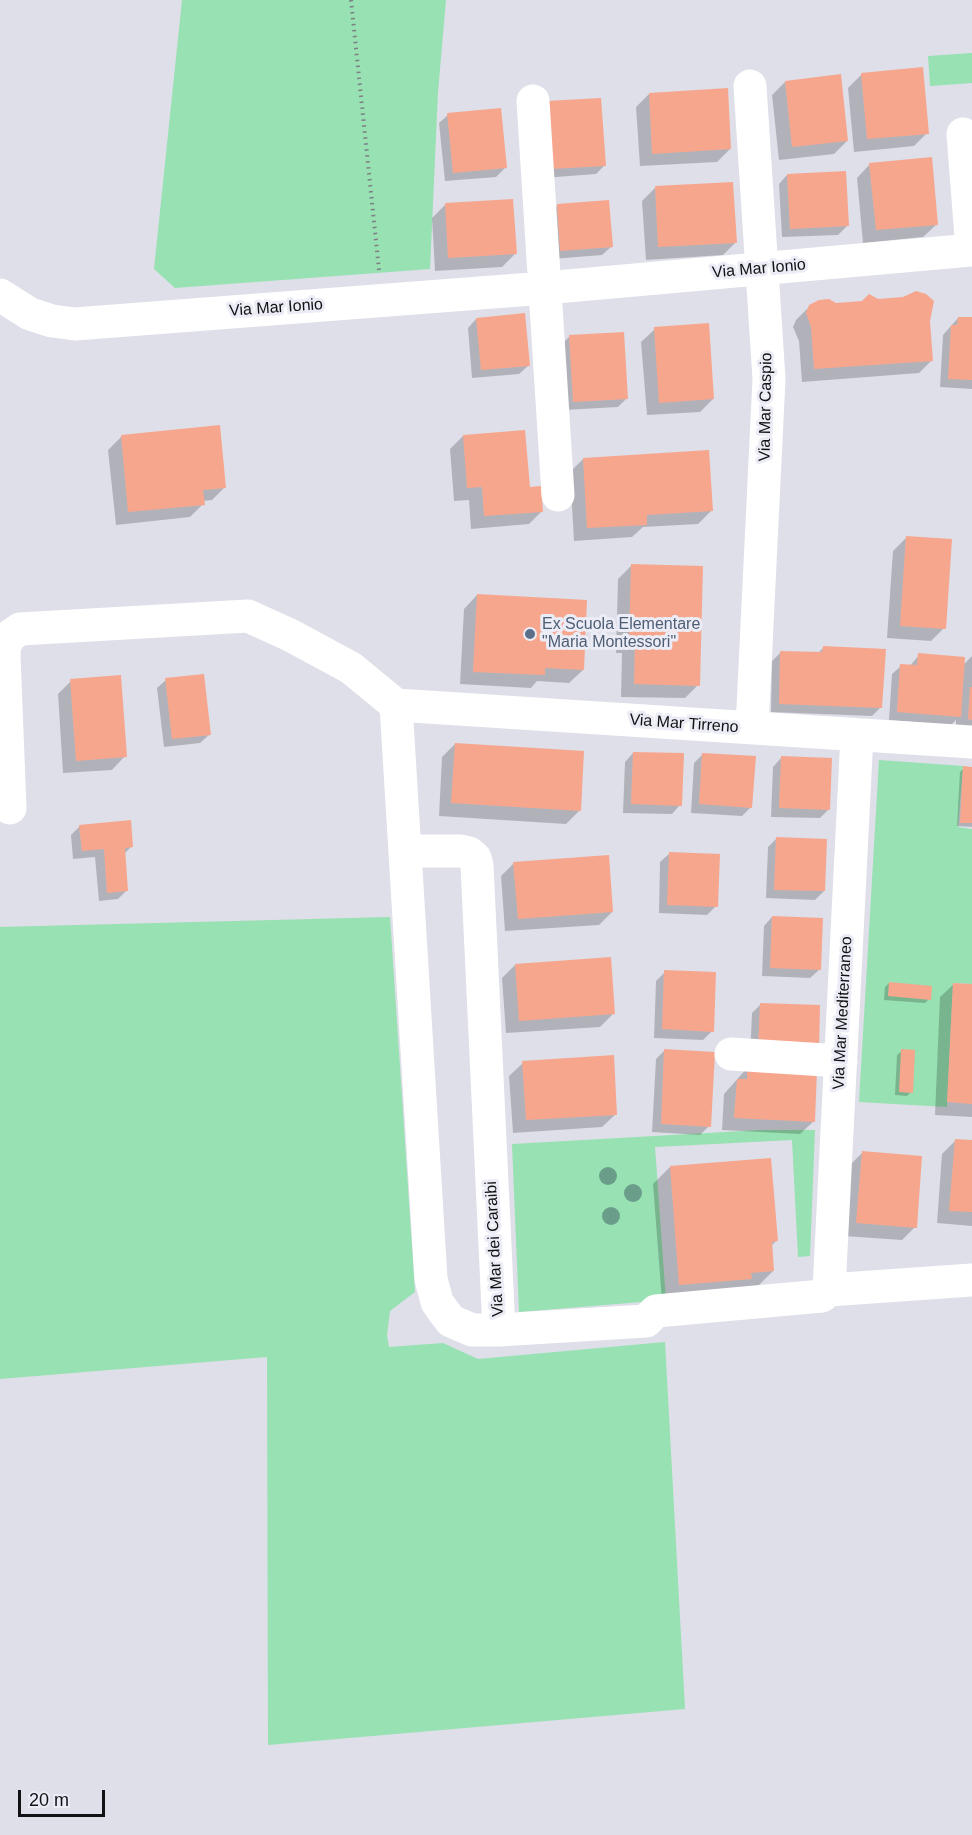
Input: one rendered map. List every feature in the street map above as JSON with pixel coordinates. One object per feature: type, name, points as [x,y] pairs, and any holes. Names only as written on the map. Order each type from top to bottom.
[{"type":"street","name":"Via Mar Caspio","points":[[750,86],[769,379],[752,728]]},
{"type":"street","points":[[533,101],[558,495]]},
{"type":"street","name":"Via Mar Ionio","points":[[5,299],[41,317],[75,324],[545,288],[972,250],[963,134]]},
{"type":"street","points":[[10,808],[4,655],[5,645],[10,636],[20,629],[248,616],[290,635],[351,668],[396,705]]},
{"type":"street","name":"Via Mar Tirreno","points":[[396,705],[972,742]]},
{"type":"street","name":"Via Mar dei Caraibi","points":[[396,705],[405,850],[433,1292],[451,1321],[472,1330],[499,1330],[477,865],[475,858],[460,850],[405,850]]},
{"type":"street","name":"Via Mar Mediterraneo","points":[[829,1290],[857,735]]},
{"type":"street","points":[[731,1054],[841,1061]]},
{"type":"street","points":[[499,1330],[645,1321],[656,1311],[822,1296],[829,1290],[972,1280]]},
{"type":"path","points":[[351,0],[382,300]]},
{"type":"green space","points":[[182,0],[446,0],[438,92],[430,269],[175,288],[154,269]]},
{"type":"green space","points":[[972,53],[972,83],[930,86],[928,56]]},
{"type":"green space","points":[[879,760],[963,766],[958,827],[972,829],[972,984],[953,983],[947,1107],[859,1102]]},
{"type":"green space","points":[[390,917],[415,1292],[390,1311],[387,1335],[389,1347],[443,1343],[478,1359],[665,1342],[685,1709],[268,1745],[267,1357],[0,1379],[0,927]]},
{"type":"green space","points":[[761,1130],[815,1130],[810,1256],[798,1257],[792,1140],[655,1147],[666,1300],[519,1312],[512,1144]]},
{"type":"building","points":[[923,67],[929,134],[867,139],[861,73]]},
{"type":"building","points":[[841,74],[848,141],[792,147],[785,81]]},
{"type":"building","points":[[728,88],[731,149],[652,154],[649,93]]},
{"type":"building","points":[[601,98],[606,166],[551,169],[546,101]]},
{"type":"building","points":[[501,108],[507,168],[453,173],[447,113]]},
{"type":"building","points":[[932,157],[938,225],[876,230],[869,163]]},
{"type":"building","points":[[846,171],[849,226],[790,229],[787,174]]},
{"type":"building","points":[[733,182],[737,243],[658,247],[655,186]]},
{"type":"building","points":[[513,199],[517,254],[448,258],[445,203]]},
{"type":"building","points":[[609,200],[613,247],[560,251],[557,204]]},
{"type":"building","points":[[916,291],[926,294],[934,301],[930,321],[933,361],[814,369],[811,327],[806,313],[809,305],[819,300],[829,299],[836,303],[862,301],[869,294],[878,299],[903,297]]},
{"type":"building","points":[[525,313],[530,366],[481,370],[476,318]]},
{"type":"building","points":[[958,317],[972,317],[972,380],[948,379],[951,325],[957,325]]},
{"type":"building","points":[[709,323],[714,399],[659,403],[654,327]]},
{"type":"building","points":[[624,332],[628,399],[573,402],[569,335]]},
{"type":"building","points":[[220,425],[226,488],[203,490],[205,505],[128,512],[121,435]]},
{"type":"building","points":[[525,430],[530,487],[541,486],[543,512],[484,516],[482,487],[467,488],[463,435]]},
{"type":"building","points":[[709,450],[713,511],[647,515],[647,525],[587,528],[583,458]]},
{"type":"building","points":[[906,536],[952,539],[946,629],[900,626]]},
{"type":"building","points":[[631,564],[703,566],[700,686],[634,684],[635,640],[629,640]]},
{"type":"building","name":"Ex Scuola Elementare \"Maria Montessori\"","points":[[477,594],[587,600],[584,670],[545,668],[545,675],[473,672]]},
{"type":"building","points":[[823,646],[886,649],[882,708],[779,704],[780,651],[822,652]]},
{"type":"building","points":[[918,653],[965,657],[961,717],[897,712],[900,664],[917,665]]},
{"type":"building","points":[[204,674],[211,735],[172,739],[165,678]]},
{"type":"building","points":[[121,675],[127,757],[76,761],[70,679]]},
{"type":"building","points":[[970,687],[972,687],[972,720],[968,719]]},
{"type":"building","points":[[455,743],[584,751],[581,811],[451,803]]},
{"type":"building","points":[[633,752],[684,753],[682,806],[631,804]]},
{"type":"building","points":[[702,753],[756,756],[752,808],[699,804]]},
{"type":"building","points":[[781,756],[832,758],[830,810],[779,808]]},
{"type":"building","points":[[963,766],[972,767],[972,823],[960,823]]},
{"type":"building","points":[[131,820],[133,847],[125,848],[128,891],[107,893],[104,849],[82,851],[79,825]]},
{"type":"building","points":[[776,837],[827,839],[825,891],[774,890]]},
{"type":"building","points":[[669,852],[720,854],[718,907],[667,905]]},
{"type":"building","points":[[609,855],[613,912],[518,919],[513,862]]},
{"type":"building","points":[[772,916],[823,918],[821,970],[770,968]]},
{"type":"building","points":[[611,957],[615,1014],[519,1021],[515,964]]},
{"type":"building","points":[[664,970],[716,972],[714,1032],[662,1029]]},
{"type":"building","points":[[889,982],[932,986],[931,1000],[888,996]]},
{"type":"building","points":[[953,983],[972,984],[972,1104],[947,1102]]},
{"type":"building","points":[[760,1003],[820,1005],[819,1052],[758,1050]]},
{"type":"building","points":[[664,1049],[715,1052],[711,1127],[661,1124]]},
{"type":"building","points":[[901,1049],[915,1050],[913,1093],[899,1092]]},
{"type":"building","points":[[614,1055],[617,1115],[526,1120],[522,1061]]},
{"type":"building","points":[[747,1065],[817,1069],[815,1122],[734,1118],[737,1079],[747,1079]]},
{"type":"building","points":[[955,1139],[972,1140],[972,1212],[949,1211]]},
{"type":"building","points":[[862,1151],[922,1156],[917,1228],[856,1223]]},
{"type":"building","points":[[771,1158],[778,1241],[772,1242],[774,1271],[751,1273],[752,1279],[679,1285],[670,1166]]},
{"type":"place","name":"Ex Scuola Elementare \"Maria Montessori\"","points":[[530,634]]}]
